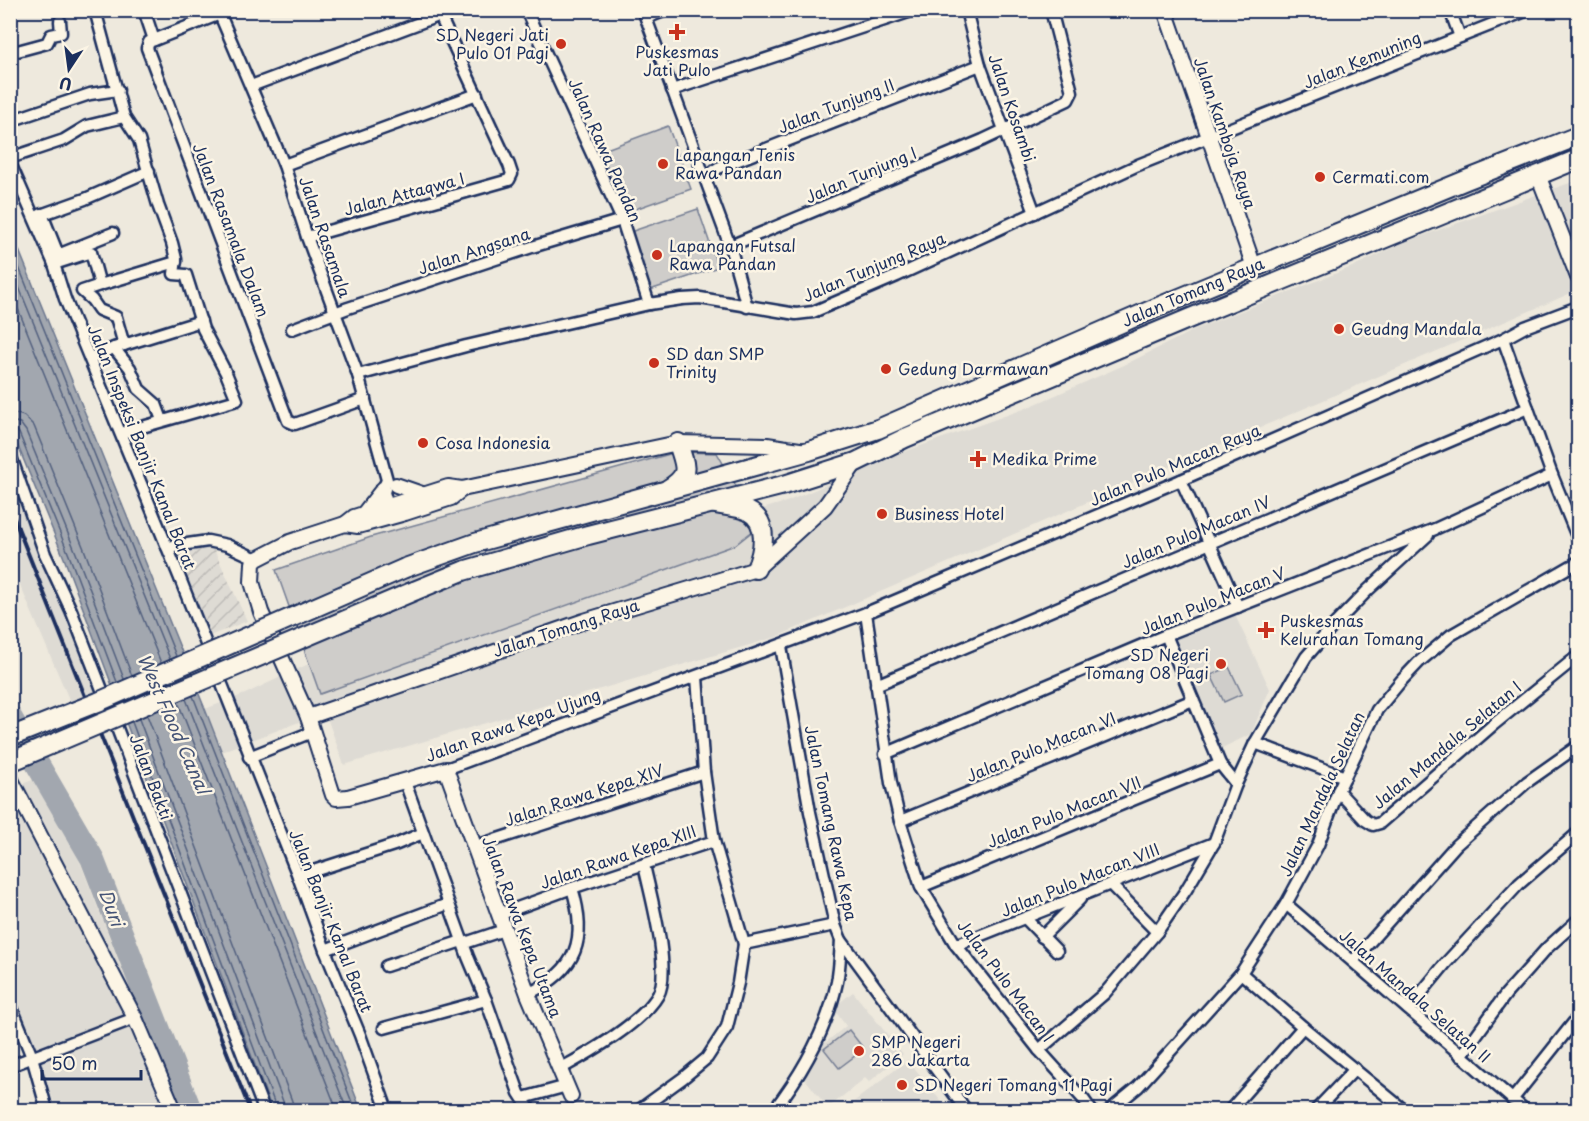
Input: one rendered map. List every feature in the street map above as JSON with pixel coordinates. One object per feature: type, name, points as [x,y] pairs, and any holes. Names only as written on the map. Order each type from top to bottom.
[{"type":"main road","name":"Jalan Tomang Raya","points":[[10,737],[98,702],[405,568],[476,543],[661,493],[878,429],[1254,267],[1578,136]]},
{"type":"main road","name":"Jalan Tomang Raya","points":[[10,762],[464,571],[710,502],[784,485],[856,462],[905,438],[1578,159]]},
{"type":"main road","points":[[661,493],[680,481],[685,470],[678,443]]},
{"type":"main road","points":[[710,502],[749,512],[756,518],[763,532],[764,544],[756,569]]},
{"type":"street","points":[[95,10],[124,117],[139,140],[149,171],[176,262],[174,274],[186,274],[211,346],[237,400],[121,433]]},
{"type":"street","points":[[144,10],[154,40],[223,12]]},
{"type":"street","points":[[251,86],[454,10]]},
{"type":"street","name":"Jalan Rawa Pandan","points":[[526,10],[622,220],[649,304]]},
{"type":"street","points":[[666,10],[645,14],[730,246],[747,307]]},
{"type":"street","points":[[672,90],[915,10]]},
{"type":"street","name":"Jalan Kosambi","points":[[966,10],[980,64],[1035,213]]},
{"type":"street","name":"Jalan Tunjung I","points":[[730,246],[983,140],[1068,100],[1072,92],[1051,10]]},
{"type":"street","name":"Jalan Kamboja Raya","points":[[1165,10],[1254,267]]},
{"type":"street","points":[[1450,10],[1460,37]]},
{"type":"street","name":"Jalan Kemuning","points":[[1208,136],[1528,10]]},
{"type":"street","name":"Jalan Rasamala","points":[[223,12],[284,165],[307,237],[358,375],[396,509]]},
{"type":"street","points":[[284,165],[477,94],[441,16]]},
{"type":"street","points":[[10,52],[47,43],[51,35],[62,33],[60,21]]},
{"type":"street","name":"Jalan Rasamala Dalam","points":[[154,40],[149,42],[147,48],[288,421],[295,424],[365,399]]},
{"type":"street","name":"Jalan Tunjung II","points":[[705,178],[718,168],[980,64]]},
{"type":"street","points":[[10,121],[90,94],[118,90]]},
{"type":"street","name":"Jalan Attaqwa I","points":[[307,237],[509,180],[512,174],[509,165],[477,94]]},
{"type":"street","points":[[10,158],[64,140],[87,126],[124,117]]},
{"type":"street","name":"Jalan Tunjung Raya","points":[[358,375],[466,346],[649,304],[700,298],[796,314],[813,312],[1138,165],[1208,136]]},
{"type":"street","name":"Jalan Inspeksi Banjir Kanal Barat","points":[[10,163],[38,215],[58,260],[65,299],[168,547],[244,743]]},
{"type":"street","points":[[38,215],[85,199],[149,171]]},
{"type":"street","points":[[1538,175],[1578,277]]},
{"type":"street","name":"Jalan Angsana","points":[[292,329],[532,247],[622,220]]},
{"type":"street","points":[[58,260],[114,232]]},
{"type":"street","points":[[58,260],[91,252],[100,285]]},
{"type":"street","points":[[65,299],[100,285],[176,262]]},
{"type":"street","points":[[82,291],[99,310],[116,317],[119,346],[139,389],[156,404],[162,420]]},
{"type":"street","name":"Jalan Pulo Macan Raya","points":[[781,646],[866,613],[1181,480],[1526,327],[1578,307]]},
{"type":"street","points":[[90,358],[119,346],[201,321]]},
{"type":"street","points":[[1503,339],[1552,475],[1578,539]]},
{"type":"street","name":"Jalan Pulo Macan IV","points":[[876,685],[1528,408]]},
{"type":"street","name":"Jalan Tomang Raya","points":[[345,524],[358,526],[422,494],[448,487],[462,489],[678,443],[767,445],[809,451]]},
{"type":"street","name":"Jalan Bakti","points":[[10,454],[45,554],[71,610],[264,1110]]},
{"type":"street","name":"Jalan Tomang Raya","points":[[305,711],[584,621],[756,569],[825,506],[856,462]]},
{"type":"street","name":"Jalan Pulo Macan V","points":[[885,754],[1166,635],[1435,529],[1552,475]]},
{"type":"street","points":[[1181,480],[1239,607]]},
{"type":"street","points":[[363,513],[389,485],[422,494]]},
{"type":"street","name":"Jalan Tomang Raya","points":[[257,559],[290,542],[345,524],[363,513],[451,498],[462,489]]},
{"type":"street","points":[[1039,1050],[1105,993],[1157,932],[1214,843],[1236,784],[1255,744],[1306,657],[1368,590],[1435,529]]},
{"type":"street","points":[[168,547],[208,541],[226,545],[257,559],[253,563],[252,582],[261,612],[305,711]]},
{"type":"street","name":"Jalan Mandala Selatan","points":[[1110,1110],[1138,1087],[1241,973],[1286,904],[1318,845],[1338,791],[1377,710],[1419,662],[1451,635],[1578,562]]},
{"type":"street","name":"Jalan Pulo Macan I","points":[[866,613],[885,754],[900,821],[921,887],[956,945],[1039,1050],[1091,1110]]},
{"type":"street","points":[[1166,635],[1220,764],[1236,784]]},
{"type":"street","name":"Jalan Rawa Kepa Ujung","points":[[305,711],[333,795],[336,798],[348,797],[446,769],[781,646]]},
{"type":"street","name":"Jalan Tomang Rawa Kepa","points":[[781,646],[810,812],[835,925],[841,940],[966,1110]]},
{"type":"street","name":"Jalan Mandala Selatan I","points":[[1338,791],[1365,820],[1373,825],[1380,823],[1493,724],[1578,656]]},
{"type":"street","points":[[639,1110],[707,1058],[727,1027],[738,983],[744,944],[714,841],[704,772],[697,677]]},
{"type":"street","name":"Jalan Pulo Macan VI","points":[[900,821],[1193,700]]},
{"type":"street","points":[[249,757],[312,732]]},
{"type":"street","name":"Jalan Banjir Kanal Barat","points":[[244,743],[360,1035],[387,1110]]},
{"type":"street","points":[[1255,744],[1345,777]]},
{"type":"street","points":[[1353,962],[1456,845],[1527,782],[1578,746]]},
{"type":"street","name":"Jalan Pulo Macan VII","points":[[921,887],[1220,764]]},
{"type":"street","name":"Jalan Rawa Kepa Utama","points":[[446,769],[498,915],[569,1091]]},
{"type":"street","name":"Jalan Rawa Kepa XIV","points":[[473,847],[704,772]]},
{"type":"street","points":[[10,778],[135,1018],[174,1110]]},
{"type":"street","points":[[405,782],[519,1093],[530,1110]]},
{"type":"street","points":[[298,876],[397,844],[423,833]]},
{"type":"street","points":[[1408,1009],[1445,964],[1519,884],[1578,833]]},
{"type":"street","name":"Jalan Rawa Kepa XIII","points":[[498,915],[714,841]]},
{"type":"street","name":"Jalan Pulo Macan VIII","points":[[956,945],[1214,843]]},
{"type":"street","points":[[560,1069],[623,1030],[641,1015],[659,994],[663,969],[662,949],[644,865]]},
{"type":"street","points":[[1110,884],[1157,932]]},
{"type":"street","points":[[528,993],[554,977],[571,960],[579,933],[578,907],[572,888]]},
{"type":"street","points":[[1042,937],[1084,894]]},
{"type":"street","points":[[325,950],[448,904]]},
{"type":"street","name":"Jalan Mandala Selatan II","points":[[1286,904],[1525,1110]]},
{"type":"street","points":[[1026,918],[1057,951]]},
{"type":"street","points":[[1461,1056],[1506,994],[1546,948],[1578,920]]},
{"type":"street","points":[[744,944],[835,925]]},
{"type":"street","points":[[386,966],[504,930]]},
{"type":"street","points":[[774,1110],[796,1081],[824,1029],[837,981],[841,940]]},
{"type":"street","points":[[1241,973],[1404,1110]]},
{"type":"street","points":[[384,1028],[486,999]]},
{"type":"street","points":[[10,1003],[32,1057],[47,1110]]},
{"type":"street","points":[[1512,1100],[1578,1017]]},
{"type":"street","points":[[10,1066],[135,1018]]},
{"type":"street","points":[[1230,1110],[1303,1027]]},
{"type":"street","points":[[1316,1110],[1355,1069]]},
{"type":"street","points":[[523,1098],[569,1091]]},
{"type":"shaded area","points":[[668,126],[691,189],[624,213],[601,151]]},
{"type":"shaded area","points":[[1578,180],[1578,290],[776,637],[344,765],[325,712],[221,752],[205,709],[245,694],[336,651],[721,521],[786,502],[898,454],[1024,409],[1122,366],[1196,329],[1352,267],[1405,242]]},
{"type":"shaded area","points":[[698,209],[718,267],[650,290],[630,232]]},
{"type":"shaded area","points":[[677,452],[717,453],[759,526],[735,545],[320,694],[276,570],[371,537]]},
{"type":"shaded area","points":[[10,472],[99,692],[71,704],[11,564]]},
{"type":"shaded area","points":[[212,545],[247,621],[207,637],[173,555]]},
{"type":"shaded area","name":"SD Negeri Tomang 08 Pagi","points":[[1233,611],[1270,689],[1251,734],[1222,748],[1171,639]]},
{"type":"shaded area","points":[[1229,667],[1242,694],[1224,702],[1211,675]]},
{"type":"shaded area","points":[[46,775],[177,1110],[57,1110],[11,995],[11,788]]},
{"type":"shaded area","name":"SMP Negeri 286 Jakarta","points":[[853,992],[903,1054],[869,1082],[865,1078],[828,1108],[802,1075],[820,1047],[846,1026],[833,1008]]},
{"type":"shaded area","points":[[849,1030],[864,1049],[839,1068],[824,1049]]},
{"type":"shaded area","name":"SD Negeri Tomang 11 Pagi","points":[[908,1060],[948,1110],[843,1110]]},
{"type":"water","name":"West Flood Canal","points":[[10,228],[205,709],[361,1110],[272,1110],[64,558],[11,429]]},
{"type":"waterway","name":"Duri","points":[[10,717],[92,858],[190,1110]]},
{"type":"tunnel","points":[[571,1096],[577,1110]]},
{"type":"railway","points":[[10,508],[250,1110]]},
{"type":"place","name":"Puskesmas Jati Pulo","points":[[677,32]]},
{"type":"place","name":"SD Negeri Jati Pulo 01 Pagi","points":[[561,44]]},
{"type":"place","name":"Lapangan Tenis Rawa Pandan","points":[[663,164]]},
{"type":"place","name":"Cermati.com","points":[[1320,177]]},
{"type":"place","name":"Lapangan Futsal Rawa Pandan","points":[[657,255]]},
{"type":"place","name":"Geudng Mandala","points":[[1339,329]]},
{"type":"place","name":"SD dan SMP Trinity","points":[[654,363]]},
{"type":"place","name":"Gedung Darmawan","points":[[886,369]]},
{"type":"place","name":"Cosa Indonesia","points":[[423,443]]},
{"type":"place","name":"Medika Prime","points":[[978,459]]},
{"type":"place","name":"Business Hotel","points":[[882,514]]},
{"type":"place","name":"Puskesmas Kelurahan Tomang","points":[[1266,630]]},
{"type":"place","name":"SD Negeri Tomang 08 Pagi","points":[[1221,664]]},
{"type":"place","name":"SMP Negeri 286 Jakarta","points":[[859,1051]]},
{"type":"place","name":"SD Negeri Tomang 11 Pagi","points":[[902,1085]]}]
